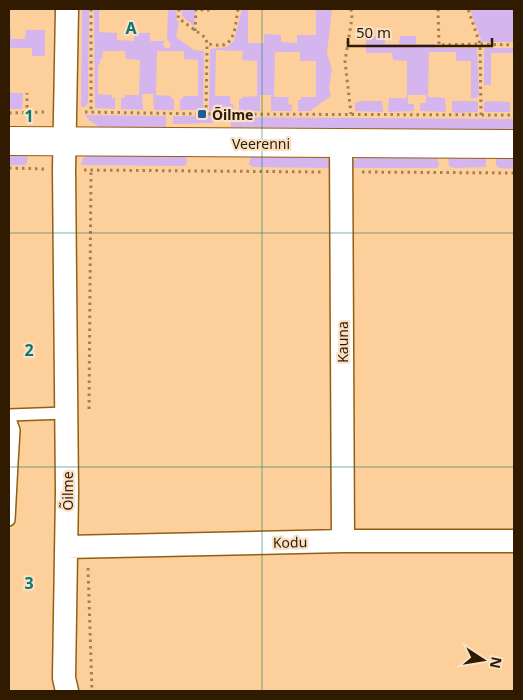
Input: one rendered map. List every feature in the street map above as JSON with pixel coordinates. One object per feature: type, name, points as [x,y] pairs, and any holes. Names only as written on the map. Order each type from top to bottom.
[{"type":"street","name":"Õilme","points":[[66,9],[64,169],[66,413],[77,547],[64,678],[67,691]]},
{"type":"street","name":"Veerenni","points":[[9,141],[514,144]]},
{"type":"street","name":"Kauna","points":[[341,143],[343,541]]},
{"type":"street","name":"Kodu","points":[[77,547],[343,541],[514,542]]},
{"type":"lane","points":[[9,520],[10,463],[14,430],[9,415],[66,413]]},
{"type":"path","points":[[91,9],[92,112]]},
{"type":"path","points":[[179,9],[178,18],[206,38],[206,114]]},
{"type":"path","points":[[195,30],[196,9]]},
{"type":"path","points":[[201,9],[214,9]]},
{"type":"path","points":[[207,44],[223,45],[229,42],[233,34],[237,9]]},
{"type":"path","points":[[351,9],[352,18],[345,61],[352,114]]},
{"type":"path","points":[[438,9],[438,45],[514,45]]},
{"type":"path","points":[[468,9],[480,44],[481,115]]},
{"type":"path","points":[[27,93],[27,114]]},
{"type":"path","points":[[9,114],[50,112]]},
{"type":"path","points":[[82,112],[514,115]]},
{"type":"path","points":[[9,168],[514,173]]},
{"type":"path","points":[[89,417],[91,170]]},
{"type":"path","points":[[77,547],[92,691]]},
{"type":"shaded area","points":[[82,9],[89,9],[88,102],[85,107],[81,107]]},
{"type":"shaded area","points":[[94,9],[99,9],[99,32],[117,33],[117,40],[134,41],[134,33],[150,33],[150,41],[165,41],[163,44],[165,48],[169,48],[171,44],[167,40],[168,9],[177,9],[176,18],[179,23],[176,37],[194,50],[204,51],[203,110],[180,110],[180,99],[183,99],[183,96],[198,96],[198,60],[184,59],[184,51],[157,51],[156,95],[171,96],[174,99],[174,110],[154,110],[153,94],[142,94],[143,110],[121,109],[121,98],[124,98],[125,95],[139,95],[140,60],[126,59],[125,51],[103,51],[100,65],[98,65],[98,94],[112,95],[112,98],[115,98],[115,109],[95,108]]},
{"type":"shaded area","points":[[182,9],[195,9],[194,26],[182,16]]},
{"type":"shaded area","points":[[242,9],[248,9],[248,43],[264,43],[264,34],[281,35],[281,42],[297,43],[297,35],[316,35],[316,9],[332,9],[327,53],[332,69],[329,88],[331,96],[310,111],[298,111],[298,100],[301,100],[301,97],[316,97],[316,61],[300,61],[300,52],[275,52],[274,97],[289,97],[288,104],[292,105],[292,111],[271,111],[271,95],[260,95],[260,111],[239,111],[239,99],[257,96],[257,61],[242,60],[243,51],[216,50],[215,96],[230,96],[230,104],[233,104],[234,111],[209,111],[210,49],[227,47],[234,41]]},
{"type":"shaded area","points":[[470,9],[514,9],[514,42],[482,42]]},
{"type":"shaded area","points":[[9,30],[11,30],[11,39],[25,39],[26,30],[45,30],[45,56],[32,56],[32,48],[9,48]]},
{"type":"shaded area","points":[[366,36],[385,36],[385,44],[399,44],[400,36],[416,36],[416,44],[435,44],[435,48],[477,48],[479,95],[477,98],[471,98],[471,61],[456,61],[456,52],[429,52],[428,97],[445,98],[446,112],[420,111],[420,103],[426,103],[426,95],[408,95],[408,104],[414,104],[414,111],[388,112],[389,98],[407,98],[407,61],[393,60],[392,53],[366,53]]},
{"type":"shaded area","points":[[514,48],[514,53],[491,53],[491,85],[484,85],[484,49]]},
{"type":"shaded area","points":[[9,93],[23,93],[22,109],[9,109]]},
{"type":"shaded area","points":[[382,101],[383,112],[355,111],[355,103]]},
{"type":"shaded area","points":[[452,101],[477,101],[478,112],[455,113],[452,111]]},
{"type":"shaded area","points":[[486,101],[510,102],[510,112],[485,112],[484,103]]},
{"type":"shaded area","points":[[85,115],[166,116],[166,127],[99,127]]},
{"type":"shaded area","points":[[173,116],[213,116],[213,123],[173,124]]},
{"type":"shaded area","points":[[231,117],[514,119],[514,130],[231,127]]},
{"type":"shaded area","points":[[9,153],[28,154],[27,163],[25,165],[9,165]]},
{"type":"shaded area","points":[[91,154],[185,155],[187,160],[186,165],[182,166],[81,165],[83,158]]},
{"type":"shaded area","points":[[251,155],[321,156],[327,158],[333,168],[253,167],[249,165]]},
{"type":"shaded area","points":[[362,155],[437,156],[439,166],[437,168],[349,168],[351,162]]},
{"type":"shaded area","points":[[448,156],[486,157],[486,167],[454,168],[449,166]]},
{"type":"shaded area","points":[[496,157],[514,157],[514,169],[499,168],[496,165]]},
{"type":"place","name":"Õilme","points":[[202,114]]}]
